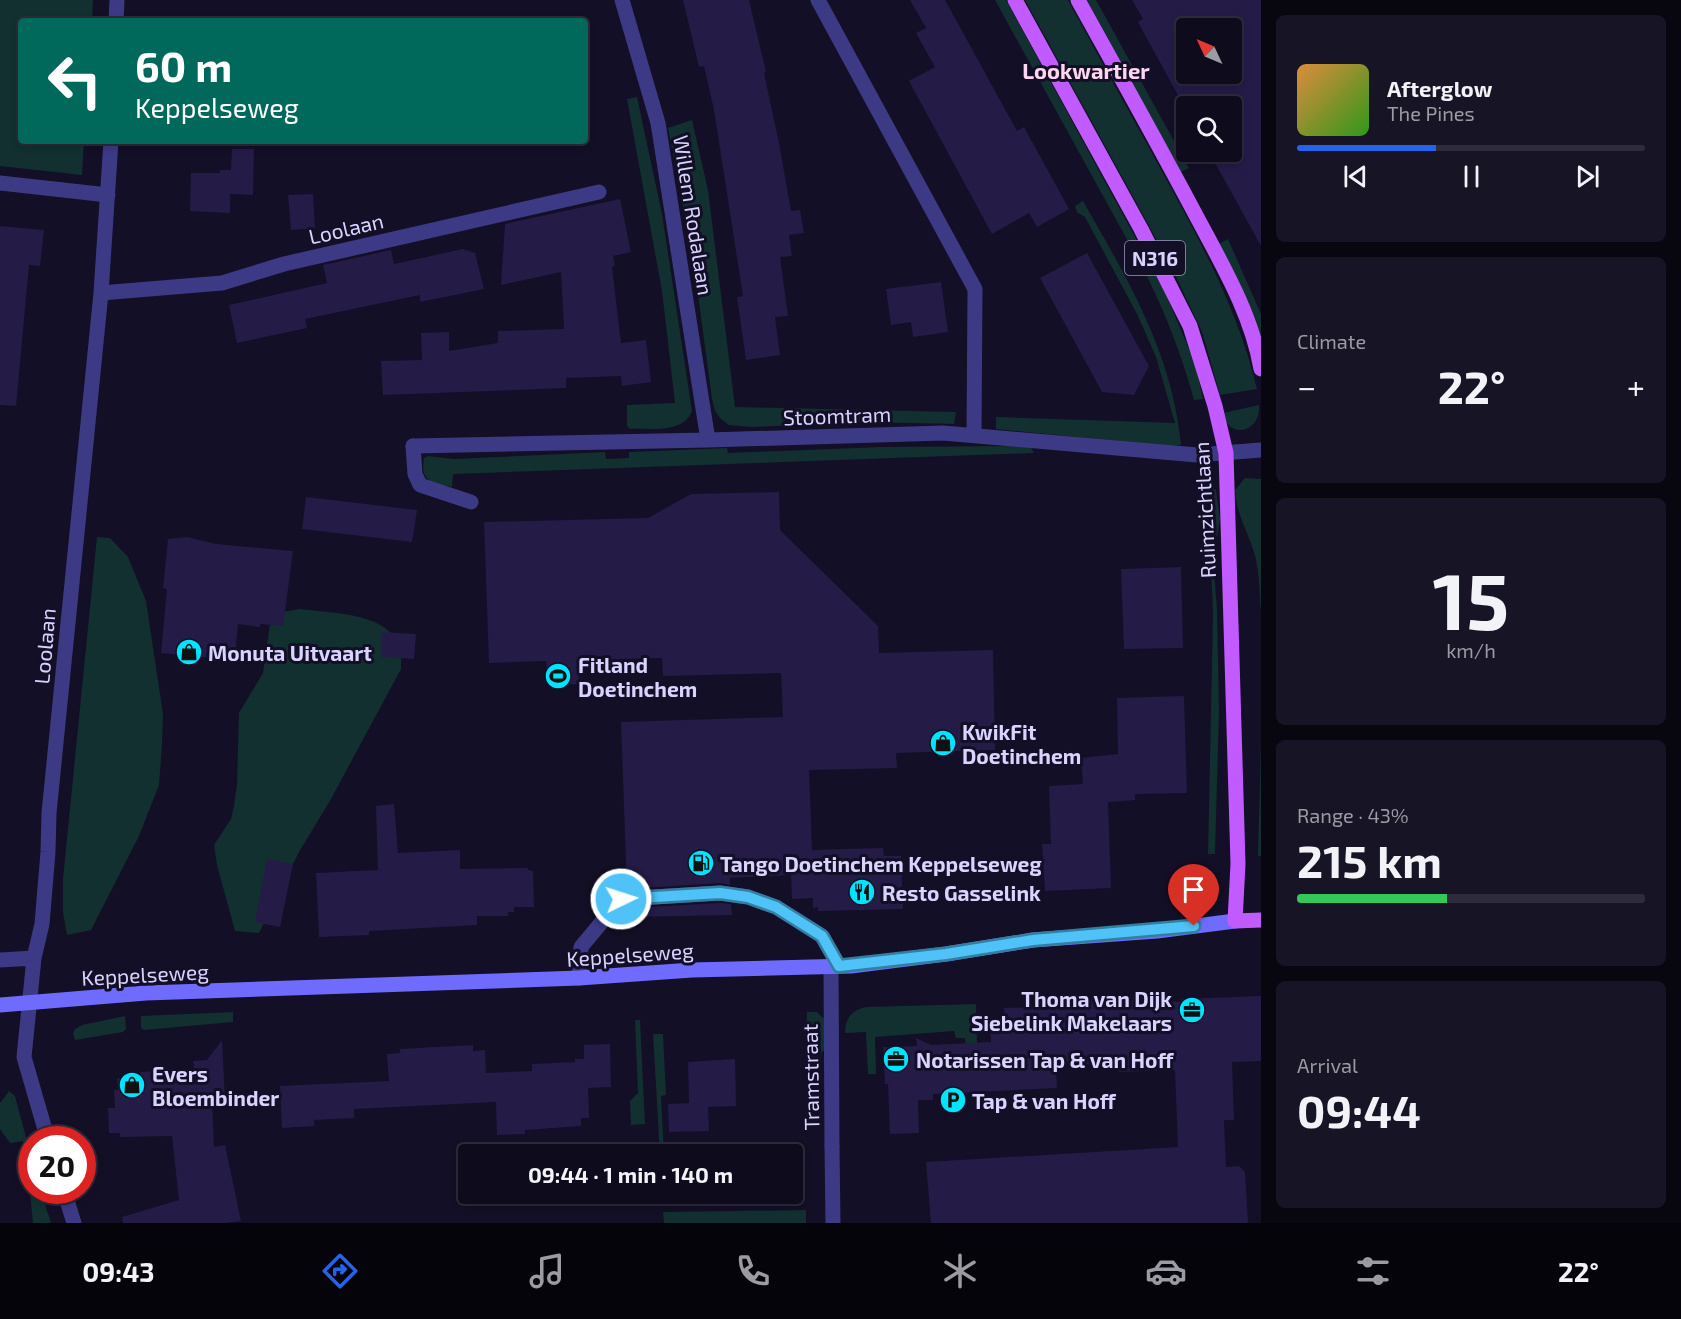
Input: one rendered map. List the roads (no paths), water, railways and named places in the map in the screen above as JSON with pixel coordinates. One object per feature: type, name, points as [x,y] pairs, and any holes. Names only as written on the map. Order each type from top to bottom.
[{"type":"main road","name":"Ruimzichtlaan","points":[[1015,0],[1141,229],[1190,326],[1215,406],[1226,453],[1238,864],[1235,921]]},
{"type":"main road","name":"N316","points":[[1078,0],[1169,164],[1231,283],[1257,343],[1261,369]]},
{"type":"main road","name":"Keppelseweg","points":[[0,1005],[146,993],[579,978],[692,970],[835,966],[946,954],[1033,940],[1157,931],[1261,920]]},
{"type":"street","points":[[116,18],[117,0]]},
{"type":"street","name":"Willem Rodalaan","points":[[622,0],[658,123],[708,440]]},
{"type":"street","points":[[818,0],[975,289],[974,435]]},
{"type":"street","name":"Loolaan","points":[[44,1126],[24,1057],[34,958],[42,924],[49,813],[101,293],[111,144]]},
{"type":"street","points":[[0,183],[108,195]]},
{"type":"street","name":"Loolaan","points":[[101,293],[222,283],[284,264],[599,192]]},
{"type":"street","name":"Stoomtram","points":[[471,502],[420,485],[415,474],[413,446],[943,433],[1197,455],[1261,450]]},
{"type":"street","points":[[579,978],[581,947],[621,899],[720,893],[748,897],[776,907],[822,936],[835,966]]},
{"type":"street","points":[[0,960],[34,958]]},
{"type":"street","name":"Tramstraat","points":[[834,1223],[832,1146],[835,966]]},
{"type":"street","points":[[68,1204],[74,1223]]},
{"type":"place","name":"Monuta Uitvaart","points":[[189,652]]},
{"type":"place","name":"Fitland Doetinchem","points":[[558,676]]},
{"type":"place","name":"KwikFit Doetinchem","points":[[943,743]]},
{"type":"place","name":"Tango Doetinchem Keppelseweg","points":[[701,863]]},
{"type":"place","name":"Resto Gasselink","points":[[862,892]]},
{"type":"place","name":"Thoma van Dijk Siebelink Makelaars","points":[[1192,1010]]},
{"type":"place","name":"Notarissen Tap & van Hoff","points":[[896,1059]]},
{"type":"place","name":"Evers Bloembinder","points":[[132,1085]]},
{"type":"place","name":"Tap & van Hoff","points":[[953,1100]]},
{"type":"district","name":"Lookwartier","points":[[1086,70]]}]
